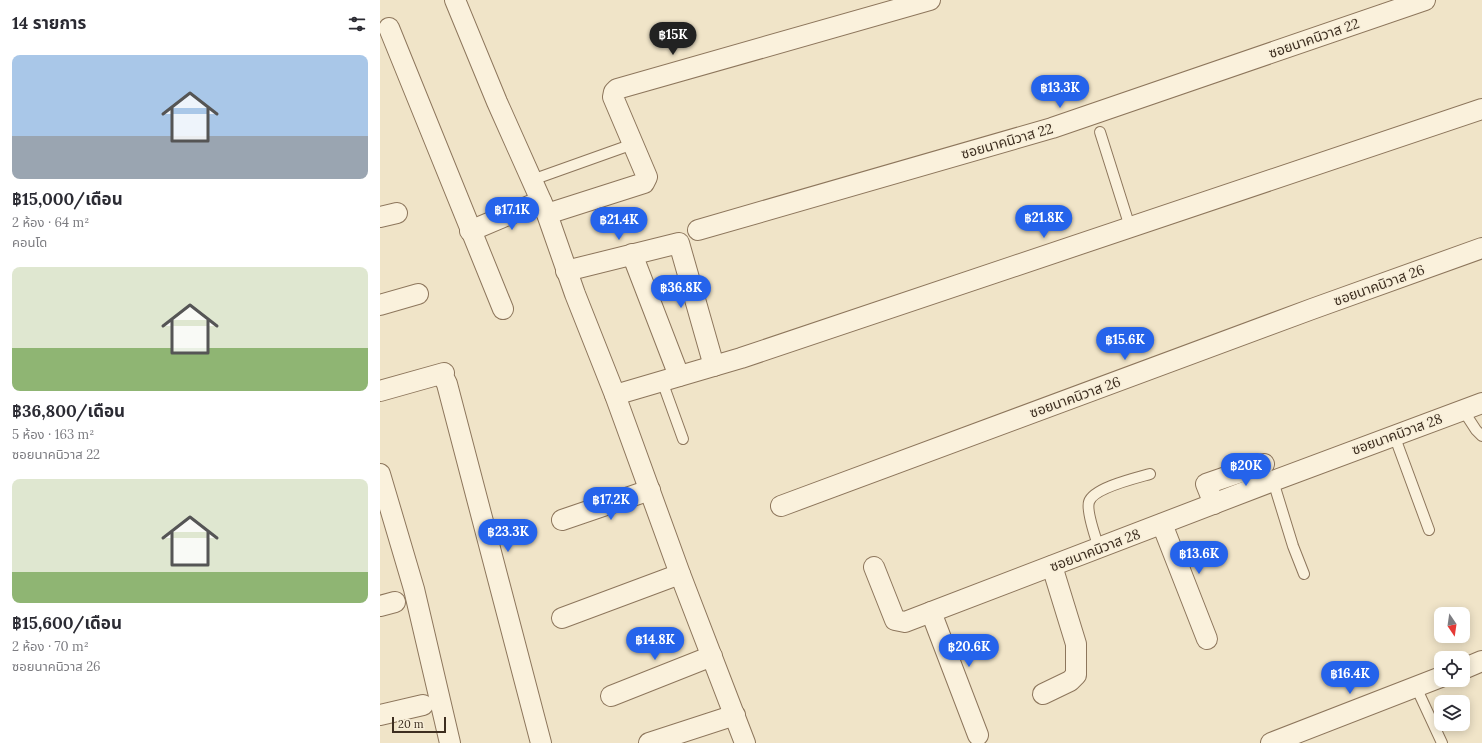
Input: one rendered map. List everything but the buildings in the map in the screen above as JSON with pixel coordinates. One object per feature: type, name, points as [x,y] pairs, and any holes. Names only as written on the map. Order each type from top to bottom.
[{"type":"street","points":[[455,0],[497,102],[544,207],[566,271],[615,395],[680,574],[745,743]]},
{"type":"street","points":[[470,231],[544,207],[644,183],[647,178],[613,97],[614,92],[617,89],[930,0]]},
{"type":"street","name":"ซอยนาคนิวาส 22","points":[[698,230],[1052,128],[1425,0]]},
{"type":"street","points":[[389,28],[470,231],[503,309]]},
{"type":"street","points":[[615,395],[714,366],[1482,110]]},
{"type":"street","points":[[566,271],[679,243],[714,366]]},
{"type":"street","name":"ซอยนาคนิวาส 26","points":[[781,506],[1304,311],[1482,248]]},
{"type":"street","points":[[632,254],[671,378]]},
{"type":"street","points":[[380,305],[418,294]]},
{"type":"street","points":[[380,391],[444,373],[443,376],[447,384],[541,743]]},
{"type":"street","name":"ซอยนาคนิวาส 28","points":[[874,567],[895,620],[905,622],[1214,504],[1268,472],[1394,436],[1482,403]]},
{"type":"street","points":[[380,474],[414,589],[450,743]]},
{"type":"street","points":[[562,520],[650,490]]},
{"type":"street","points":[[1162,524],[1207,639]]},
{"type":"street","points":[[1044,694],[1070,681],[1076,674],[1076,644],[1052,566]]},
{"type":"street","points":[[562,618],[680,574]]},
{"type":"street","points":[[931,612],[978,735]]},
{"type":"street","points":[[611,696],[712,656]]},
{"type":"street","points":[[1470,665],[1482,661]]},
{"type":"street","points":[[1271,743],[1434,680]]},
{"type":"street","points":[[380,716],[423,705]]},
{"type":"street","points":[[649,743],[734,715]]},
{"type":"lane","points":[[1100,132],[1130,227]]},
{"type":"lane","points":[[532,180],[633,144]]},
{"type":"lane","points":[[671,378],[683,439]]},
{"type":"lane","points":[[1463,410],[1476,430],[1482,436]]},
{"type":"lane","points":[[1394,436],[1429,530]]},
{"type":"lane","points":[[1268,472],[1304,574]]},
{"type":"lane","points":[[1099,548],[1088,504],[1092,497],[1100,491],[1150,474]]},
{"type":"lane","points":[[1416,686],[1442,743]]}]
